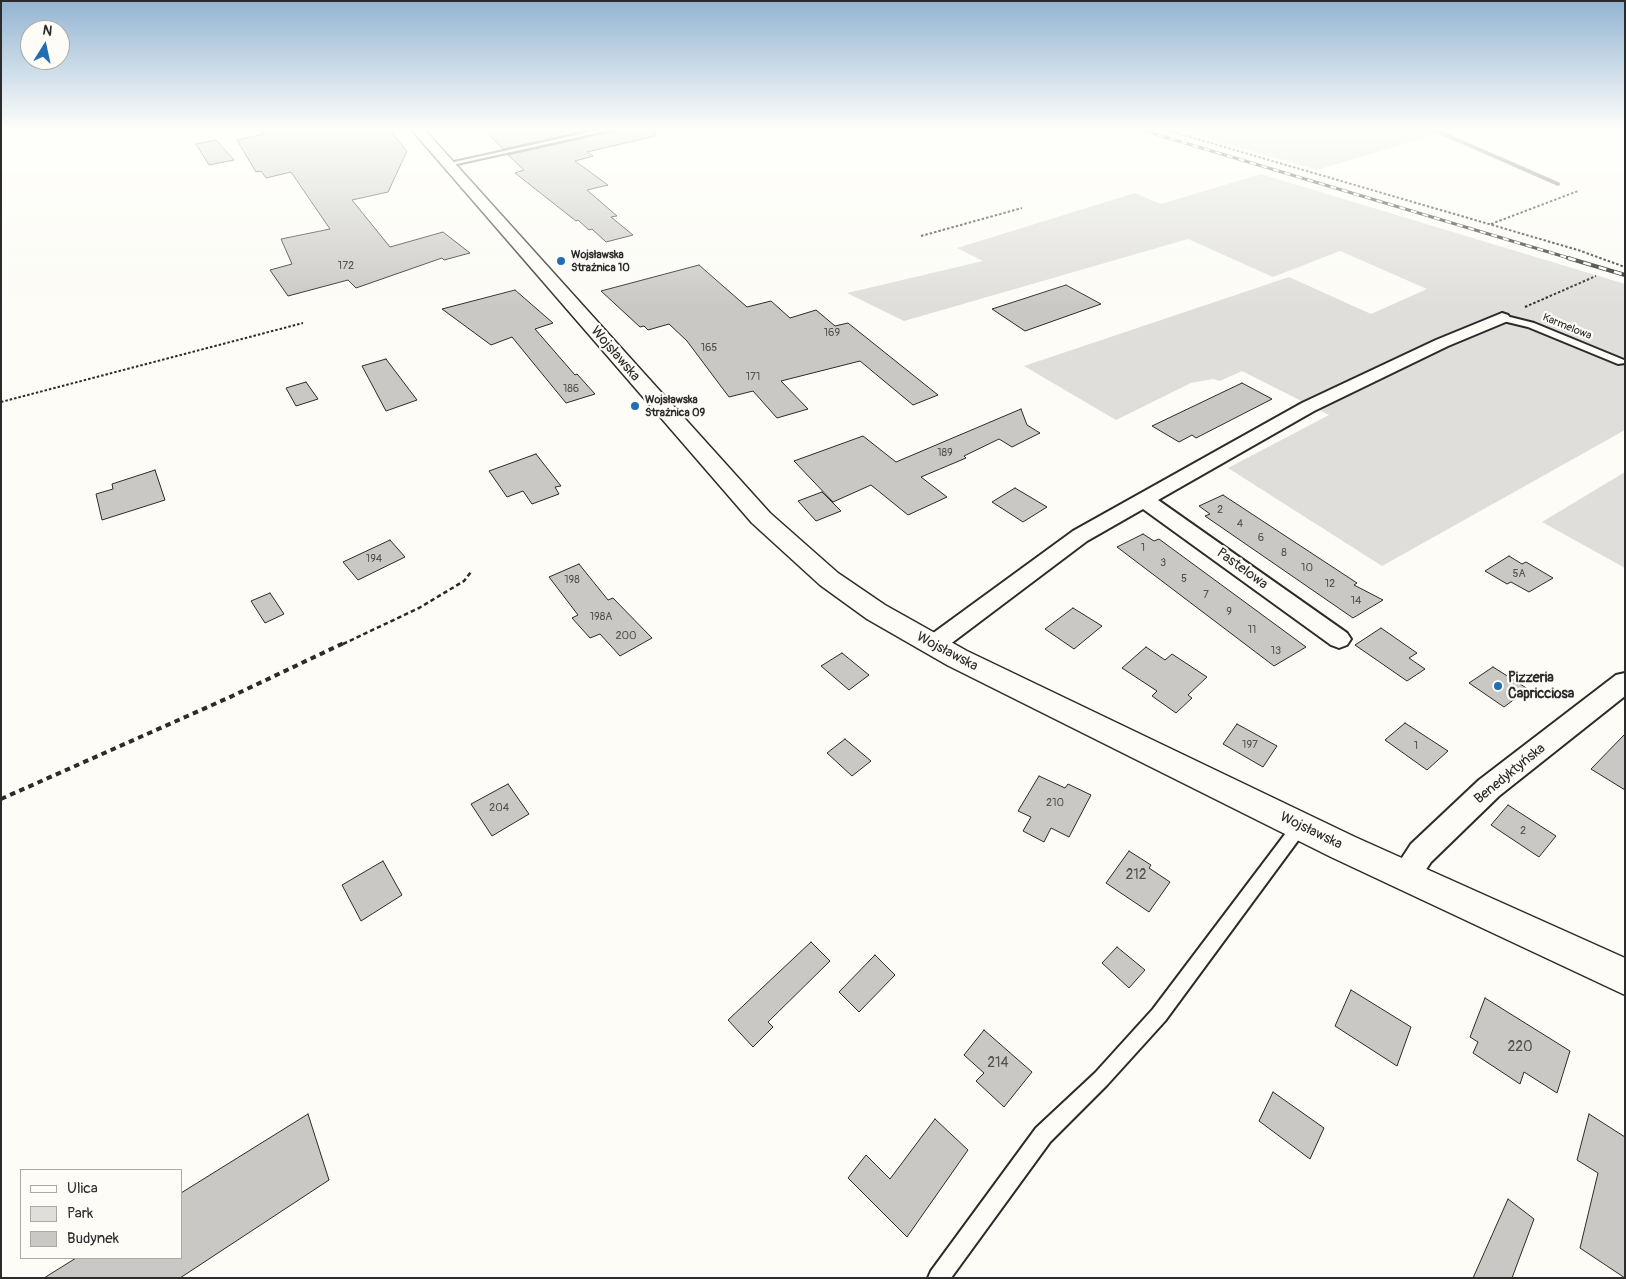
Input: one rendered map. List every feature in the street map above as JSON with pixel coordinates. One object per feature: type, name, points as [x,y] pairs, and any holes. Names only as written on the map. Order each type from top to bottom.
[{"type":"street","name":"Wojsławska","points":[[469,188],[761,518],[829,579],[876,612],[933,645],[1300,826],[1625,977]]},
{"type":"street","points":[[933,645],[1080,536],[1308,407],[1442,343],[1502,318]]},
{"type":"street","name":"Pastelowa","points":[[1144,501],[1339,639]]},
{"type":"street","name":"Benedyktyńska","points":[[1405,876],[1421,853],[1490,788],[1625,682]]},
{"type":"lane","name":"Karmelowa","points":[[1502,318],[1524,322],[1621,362]]},
{"type":"lane","points":[[938,1278],[1043,1135],[1101,1079],[1159,1014],[1300,826]]},
{"type":"path","points":[[1365,188],[1578,250],[1625,267]]},
{"type":"path","points":[[1490,224],[1578,191]]},
{"type":"path","points":[[921,236],[1022,208]]},
{"type":"path","points":[[1502,318],[1596,276]]},
{"type":"path","points":[[1,402],[303,323]]},
{"type":"path","points":[[1,800],[228,698],[419,608],[464,581],[470,572]]},
{"type":"green space","points":[[1215,188],[1306,188],[1625,284],[1625,430],[1382,566],[1228,468],[1329,415],[1242,371],[1220,381],[1213,379],[1191,383],[1116,420],[1024,366],[1289,277],[1371,314],[1427,289],[1340,251],[1273,277],[1188,239],[904,321],[847,293],[983,261],[957,248],[1135,193],[1161,204]]},
{"type":"green space","points":[[1625,472],[1625,568],[1542,522]]},
{"type":"building","points":[[302,188],[390,188],[388,192],[352,200],[390,247],[443,232],[470,253],[444,260],[442,258],[356,288],[348,280],[288,296],[270,270],[292,264],[281,239],[330,229]]},
{"type":"building","points":[[534,188],[597,188],[587,190],[617,216],[611,217],[633,235],[606,242],[592,229],[589,230],[578,220],[576,221]]},
{"type":"building","points":[[699,265],[747,307],[771,301],[790,318],[816,310],[835,326],[848,323],[938,395],[913,405],[860,361],[781,381],[808,409],[777,418],[753,391],[729,397],[687,341],[669,324],[648,330],[644,326],[640,327],[601,291]]},
{"type":"building","points":[[1066,285],[1101,304],[1025,331],[992,309]]},
{"type":"building","points":[[515,290],[553,323],[535,329],[575,375],[577,374],[595,394],[566,403],[512,337],[491,345],[442,309]]},
{"type":"building","points":[[386,359],[417,400],[386,411],[362,366]]},
{"type":"building","points":[[306,382],[318,399],[296,406],[286,388]]},
{"type":"building","points":[[1242,383],[1272,399],[1196,438],[1192,435],[1179,442],[1152,426]]},
{"type":"building","points":[[1021,409],[1027,425],[1040,433],[1012,447],[999,439],[964,456],[966,458],[921,477],[947,497],[908,515],[871,485],[833,502],[794,461],[863,436],[896,462]]},
{"type":"building","points":[[536,454],[561,486],[555,487],[559,494],[532,504],[523,491],[507,497],[489,471]]},
{"type":"building","points":[[155,470],[165,500],[102,520],[96,494],[113,489],[112,484]]},
{"type":"building","points":[[1015,488],[1047,507],[1023,522],[992,502]]},
{"type":"building","points":[[822,492],[841,511],[816,521],[798,501]]},
{"type":"building","points":[[1223,495],[1357,583],[1354,585],[1383,600],[1353,618],[1205,516],[1210,514],[1199,506]]},
{"type":"building","points":[[1143,534],[1154,541],[1159,539],[1306,647],[1274,666],[1117,547]]},
{"type":"building","points":[[390,540],[405,557],[358,580],[343,562]]},
{"type":"building","points":[[1509,556],[1522,564],[1526,562],[1553,578],[1529,592],[1511,582],[1507,584],[1485,571]]},
{"type":"building","points":[[579,564],[608,600],[613,598],[652,638],[620,656],[600,634],[590,638],[572,618],[578,615],[549,577]]},
{"type":"building","points":[[270,593],[284,614],[265,623],[251,601]]},
{"type":"building","points":[[1073,608],[1102,626],[1074,649],[1045,629]]},
{"type":"building","points":[[1381,628],[1417,653],[1409,658],[1425,669],[1407,681],[1355,645]]},
{"type":"building","points":[[1146,647],[1165,660],[1172,654],[1207,677],[1188,695],[1192,698],[1176,713],[1152,696],[1157,691],[1122,668]]},
{"type":"building","points":[[842,653],[869,675],[849,690],[821,666]]},
{"type":"building","name":"Pizzeria Capricciosa","points":[[1493,667],[1528,689],[1504,707],[1469,683]]},
{"type":"building","points":[[1405,723],[1448,751],[1427,770],[1385,740]]},
{"type":"building","points":[[1237,724],[1277,746],[1263,767],[1223,744]]},
{"type":"building","points":[[1625,734],[1625,790],[1591,769]]},
{"type":"building","points":[[845,739],[871,761],[852,776],[827,753]]},
{"type":"building","points":[[1039,776],[1065,788],[1068,784],[1091,795],[1069,837],[1051,828],[1044,842],[1023,831],[1031,817],[1018,811]]},
{"type":"building","points":[[508,784],[529,814],[492,836],[471,804]]},
{"type":"building","points":[[1508,805],[1556,836],[1539,857],[1491,825]]},
{"type":"building","points":[[1129,851],[1151,865],[1149,868],[1170,882],[1149,912],[1106,883]]},
{"type":"building","points":[[383,861],[402,895],[361,921],[342,885]]},
{"type":"building","points":[[811,942],[830,961],[768,1022],[773,1027],[753,1047],[728,1020]]},
{"type":"building","points":[[1117,947],[1145,970],[1129,988],[1102,963]]},
{"type":"building","points":[[875,955],[895,975],[859,1012],[839,992]]},
{"type":"building","points":[[1351,990],[1411,1027],[1397,1066],[1335,1026]]},
{"type":"building","points":[[1485,998],[1570,1051],[1557,1093],[1524,1072],[1520,1084],[1473,1053],[1478,1042],[1470,1037]]},
{"type":"building","points":[[984,1030],[1032,1072],[1004,1107],[976,1081],[984,1073],[964,1055]]},
{"type":"building","points":[[1273,1092],[1324,1128],[1310,1159],[1259,1121]]},
{"type":"building","points":[[308,1114],[329,1180],[180,1278],[44,1278],[74,1259],[182,1259],[182,1192]]},
{"type":"building","points":[[1589,1114],[1625,1137],[1625,1278],[1580,1248],[1598,1173],[1577,1160]]},
{"type":"building","points":[[935,1119],[968,1150],[907,1237],[848,1178],[866,1155],[890,1179]]},
{"type":"building","points":[[1508,1199],[1534,1219],[1512,1278],[1473,1278]]},
{"type":"railway","points":[[1334,188],[1572,259]]},
{"type":"railway","points":[[1568,258],[1625,275]]},
{"type":"place","name":"Wojsławska Strażnica 10","points":[[561,261]]},
{"type":"place","name":"Wojsławska Strażnica 09","points":[[635,406]]},
{"type":"place","name":"Pizzeria Capricciosa","points":[[1498,686]]}]
